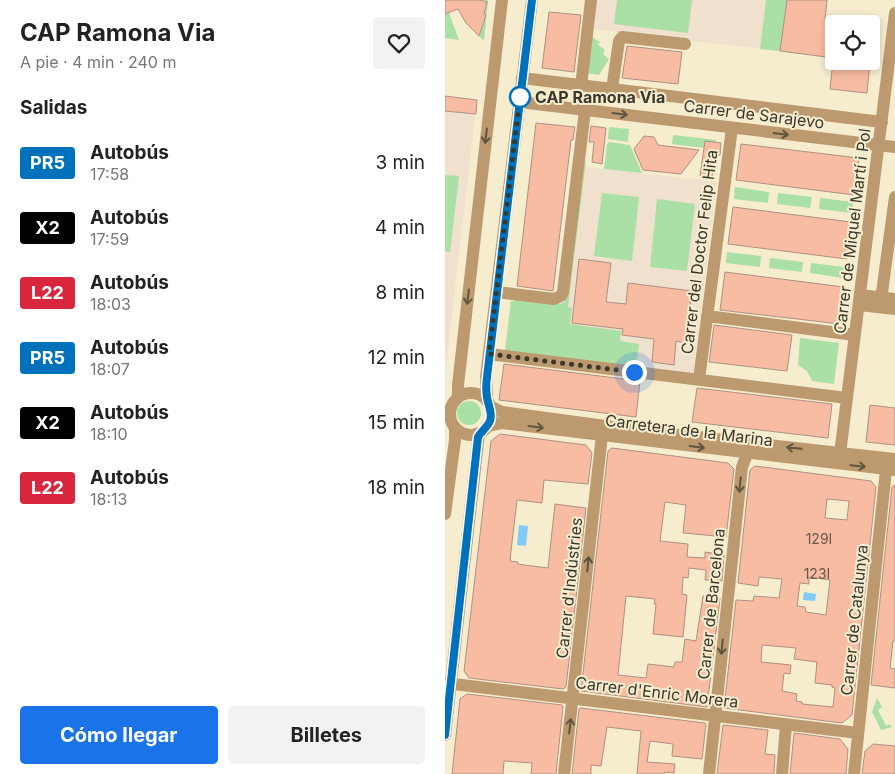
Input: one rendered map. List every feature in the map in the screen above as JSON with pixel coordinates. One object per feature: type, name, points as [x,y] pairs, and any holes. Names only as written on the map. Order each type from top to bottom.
[{"type":"street","points":[[445,514],[455,440],[451,422],[451,411],[457,391],[502,0]]},
{"type":"street","points":[[445,735],[448,683],[483,430],[491,416],[486,387],[489,354],[532,0]]},
{"type":"street","points":[[581,86],[591,0]]},
{"type":"street","name":"Carrer de Miquel Martí i Pol","points":[[840,454],[882,122],[889,107],[895,13]]},
{"type":"street","points":[[612,89],[619,42],[622,37],[685,44]]},
{"type":"street","name":"Carrer de Sarajevo","points":[[522,78],[882,122]]},
{"type":"street","name":"Carrer de Sarajevo","points":[[519,102],[895,147]]},
{"type":"street","points":[[497,292],[554,299],[561,296],[563,292],[585,110]]},
{"type":"street","name":"Carrer del Doctor Felip Hita","points":[[703,379],[707,316],[732,128]]},
{"type":"street","points":[[881,302],[895,197]]},
{"type":"street","points":[[860,300],[881,302],[895,299]]},
{"type":"street","points":[[881,302],[895,309]]},
{"type":"street","points":[[707,316],[855,335]]},
{"type":"street","points":[[489,354],[847,398]]},
{"type":"street","points":[[453,400],[469,393],[483,397],[489,404]]},
{"type":"street","name":"Carretera de la Marina","points":[[489,404],[506,412],[635,430],[895,459]]},
{"type":"street","points":[[451,422],[464,433],[483,430]]},
{"type":"street","name":"Carretera de la Marina","points":[[483,430],[502,423],[891,470]]},
{"type":"street","name":"Carrer d'Indústries","points":[[564,774],[602,435]]},
{"type":"street","points":[[747,454],[749,450],[759,444]]},
{"type":"street","name":"Carrer de Barcelona","points":[[709,774],[742,468],[747,454]]},
{"type":"street","points":[[874,457],[891,470]]},
{"type":"street","name":"Carrer de Catalunya","points":[[854,774],[891,470]]},
{"type":"street","name":"Carrer d'Enric Morera","points":[[448,683],[858,733]]},
{"type":"street","points":[[782,774],[787,725]]},
{"type":"shaded area","points":[[596,0],[827,0],[820,56],[593,29]]},
{"type":"shaded area","points":[[445,96],[477,100],[445,374]]},
{"type":"shaded area","points":[[586,167],[717,182],[693,373],[505,351],[511,301],[568,307]]},
{"type":"green space","points":[[484,0],[488,0],[484,41],[479,36],[486,15],[484,14],[487,2]]},
{"type":"green space","points":[[617,0],[692,0],[688,33],[614,24]]},
{"type":"green space","points":[[766,0],[787,0],[780,51],[760,49]]},
{"type":"green space","points":[[449,13],[459,40],[445,38],[445,14]]},
{"type":"green space","points":[[592,37],[600,42],[598,45],[605,50],[603,54],[609,59],[599,75],[587,73]]},
{"type":"green space","points":[[609,127],[629,129],[628,142],[608,139]]},
{"type":"green space","points":[[673,135],[716,140],[716,142],[705,141],[704,148],[672,144]]},
{"type":"green space","points":[[609,142],[630,145],[642,173],[604,169],[607,144]]},
{"type":"green space","points":[[585,160],[568,307],[572,308],[570,324],[621,331],[620,341],[639,344],[636,367],[505,351],[511,301],[514,301],[514,298],[560,304],[565,302]]},
{"type":"green space","points":[[445,175],[459,176],[450,252],[445,251]]},
{"type":"green space","points":[[735,187],[769,192],[768,203],[734,199]]},
{"type":"green space","points":[[602,193],[639,197],[632,261],[594,256]]},
{"type":"green space","points":[[778,193],[812,197],[810,208],[777,204]]},
{"type":"green space","points":[[820,198],[853,202],[852,213],[819,209]]},
{"type":"green space","points":[[657,199],[695,204],[687,271],[650,267]]},
{"type":"green space","points":[[727,252],[761,256],[760,267],[726,263]]},
{"type":"green space","points":[[770,258],[803,262],[802,272],[769,268]]},
{"type":"green space","points":[[811,263],[845,267],[844,278],[810,273]]},
{"type":"green space","points":[[800,338],[839,343],[834,384],[812,381],[807,371],[798,365]]},
{"type":"green space","points":[[469,401],[474,402],[480,408],[480,418],[474,424],[469,425],[464,424],[458,418],[457,413],[458,408],[464,402]]},
{"type":"green space","points":[[877,698],[882,707],[878,710],[886,726],[890,724],[892,727],[881,730],[872,712]]},
{"type":"water","points":[[519,525],[528,526],[526,546],[517,545]]},
{"type":"water","points":[[804,592],[816,594],[815,601],[803,600]]},
{"type":"building","points":[[445,0],[480,0],[487,2],[484,14],[486,15],[479,36],[466,23],[458,9],[445,14]]},
{"type":"building","points":[[787,0],[827,0],[825,57],[780,51]]},
{"type":"building","points":[[549,12],[581,15],[574,72],[542,68]]},
{"type":"building","points":[[627,46],[682,52],[678,84],[622,78]]},
{"type":"building","points":[[832,70],[869,70],[867,93],[830,89]]},
{"type":"building","points":[[445,96],[477,100],[476,114],[445,111]]},
{"type":"building","points":[[536,123],[575,127],[573,140],[571,140],[553,291],[517,286]]},
{"type":"building","points":[[591,126],[606,128],[602,164],[592,162],[594,142],[589,142]]},
{"type":"building","points":[[644,136],[654,137],[658,145],[699,150],[681,174],[643,170],[634,149]]},
{"type":"building","points":[[705,141],[721,143],[720,155],[715,154],[712,177],[700,176]]},
{"type":"building","points":[[741,144],[859,158],[854,195],[736,180]]},
{"type":"building","points":[[733,207],[851,222],[847,259],[728,244]]},
{"type":"building","points":[[579,259],[611,263],[606,302],[626,304],[628,283],[692,291],[685,343],[676,341],[674,365],[652,362],[654,339],[622,335],[623,329],[572,323]]},
{"type":"building","points":[[725,272],[844,287],[840,324],[720,310]]},
{"type":"building","points":[[714,325],[792,335],[787,371],[709,362]]},
{"type":"building","points":[[504,364],[640,381],[636,417],[499,400]]},
{"type":"building","points":[[697,388],[832,404],[828,438],[692,422]]},
{"type":"building","points":[[870,405],[895,408],[895,445],[866,442]]},
{"type":"building","points":[[500,434],[586,445],[592,453],[588,484],[544,480],[542,503],[517,500],[510,561],[518,562],[517,564],[548,568],[555,504],[586,508],[566,687],[563,689],[469,678],[464,671],[491,441]]},
{"type":"building","points":[[612,448],[728,463],[734,469],[726,537],[683,533],[686,505],[665,502],[660,541],[688,544],[687,557],[705,558],[705,552],[724,555],[722,581],[705,580],[706,570],[689,568],[688,578],[683,577],[682,594],[687,595],[683,637],[653,634],[655,599],[626,596],[618,675],[646,678],[648,664],[674,667],[675,662],[682,662],[685,639],[696,641],[703,596],[720,598],[707,707],[581,691],[608,451]]},
{"type":"building","points":[[755,466],[871,481],[876,487],[852,715],[842,723],[724,708],[736,600],[753,601],[754,596],[779,598],[782,579],[759,577],[758,586],[738,583],[750,470]],"holes":[[[827,499],[849,501],[847,520],[825,518]],[[809,577],[830,580],[826,615],[806,612],[805,607],[797,606],[800,583],[809,584]],[[762,645],[796,648],[794,659],[817,662],[815,683],[832,685],[835,688],[833,707],[802,704],[802,702],[796,701],[797,694],[782,691],[784,673],[790,674],[791,665],[761,662]]]},
{"type":"building","points":[[895,485],[895,641],[893,641],[890,668],[895,669],[895,688],[871,685],[892,487]]},
{"type":"building","points":[[467,694],[562,705],[556,774],[531,774],[532,763],[504,761],[503,774],[452,774],[460,699]]},
{"type":"building","points":[[579,709],[705,723],[702,759],[672,756],[673,744],[650,741],[647,762],[675,764],[674,773],[637,774],[641,731],[607,727],[601,766],[591,765],[591,774],[572,774]]},
{"type":"building","points":[[723,725],[768,730],[765,754],[775,755],[774,774],[717,774]]},
{"type":"building","points":[[794,733],[840,739],[848,749],[846,774],[790,774]]},
{"type":"building","points":[[873,744],[895,746],[895,774],[862,774],[865,751]]},
{"type":"bus line","name":"PR5","points":[[445,735],[478,437],[490,422],[491,416],[486,387],[532,0]]},
{"type":"place","name":"CAP Ramona Via","points":[[520,97]]},
{"type":"route","points":[[520,97],[506,226],[489,354],[634,372]]}]
